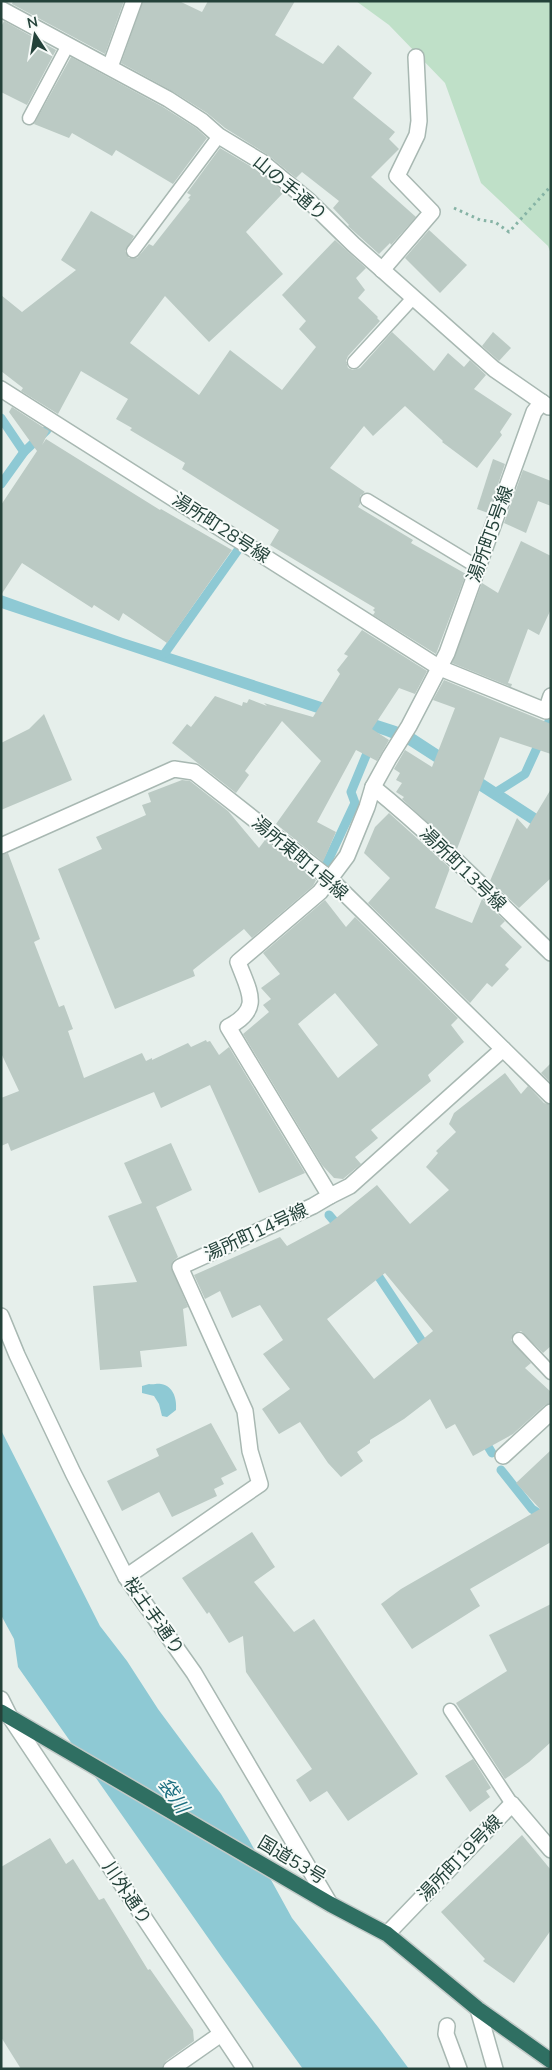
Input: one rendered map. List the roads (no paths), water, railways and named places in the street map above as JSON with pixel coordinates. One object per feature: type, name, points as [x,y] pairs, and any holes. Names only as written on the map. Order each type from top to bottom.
[{"type":"highway","name":"国道53号","points":[[6,1715],[56,1742],[330,1904],[387,1934],[478,2009],[551,2061]]},
{"type":"street","points":[[110,67],[134,1]]},
{"type":"street","name":"山の手通り","points":[[1,9],[168,99],[202,121],[219,136],[262,162],[309,201],[382,270],[494,369],[547,405]]},
{"type":"street","points":[[382,270],[432,212],[398,176],[410,152],[418,128],[416,57]]},
{"type":"street","name":"湯所町28号線","points":[[1,389],[440,668],[546,711],[551,696]]},
{"type":"street","name":"湯所町5号線","points":[[330,879],[347,856],[373,787],[440,668],[479,568],[534,412],[547,405]]},
{"type":"street","name":"湯所東町1号線","points":[[1,846],[174,769],[194,772],[330,879],[551,1096]]},
{"type":"street","name":"湯所町13号線","points":[[373,787],[407,814],[450,854],[551,953]]},
{"type":"street","name":"湯所町14号線","points":[[126,1577],[260,1484],[250,1451],[245,1411],[180,1267],[313,1206],[330,1196],[228,1027],[241,1020],[249,1011],[250,995],[238,962],[320,892],[330,879]]},
{"type":"street","points":[[330,1196],[350,1186],[503,1049]]},
{"type":"street","name":"桜土手通り","points":[[1,1316],[17,1355],[69,1465],[126,1577],[194,1672],[330,1904]]},
{"type":"street","points":[[503,1456],[551,1412]]},
{"type":"street","name":"川外通り","points":[[1,1699],[6,1715],[245,2069]]},
{"type":"street","name":"湯所町19号線","points":[[387,1934],[512,1804],[551,1850]]},
{"type":"street","points":[[478,2009],[495,2069]]},
{"type":"street","points":[[447,2026],[446,2034],[459,2069]]},
{"type":"street","points":[[171,2069],[221,2034]]},
{"type":"lane","points":[[29,118],[68,44]]},
{"type":"lane","points":[[133,251],[219,136]]},
{"type":"lane","points":[[354,362],[413,298]]},
{"type":"lane","points":[[367,500],[479,568]]},
{"type":"lane","points":[[519,1339],[551,1373]]},
{"type":"lane","points":[[450,1710],[512,1804]]},
{"type":"water","points":[[1,595],[123,638],[413,733],[551,823],[551,837],[408,745],[386,736],[1,608]]},
{"type":"water","points":[[149,1384],[165,1385],[172,1390],[176,1402],[176,1410],[167,1417],[162,1416],[159,1404],[154,1396],[142,1393],[142,1386]]},
{"type":"water","name":"袋川","points":[[1,1430],[100,1626],[221,1794],[248,1838],[292,1918],[409,2069],[303,2069],[223,1959],[18,1667],[14,1639],[1,1615]]},
{"type":"waterway","points":[[1,418],[24,452]]},
{"type":"waterway","points":[[1,484],[24,452],[47,430]]},
{"type":"waterway","points":[[165,653],[238,550]]},
{"type":"waterway","points":[[498,791],[525,774],[551,717]]},
{"type":"waterway","points":[[325,867],[355,803],[351,792],[370,746]]},
{"type":"waterway","points":[[329,1215],[341,1229]]},
{"type":"waterway","points":[[373,1268],[427,1349]]},
{"type":"waterway","points":[[483,1438],[492,1453]]},
{"type":"waterway","points":[[501,1470],[532,1509],[544,1517]]}]
